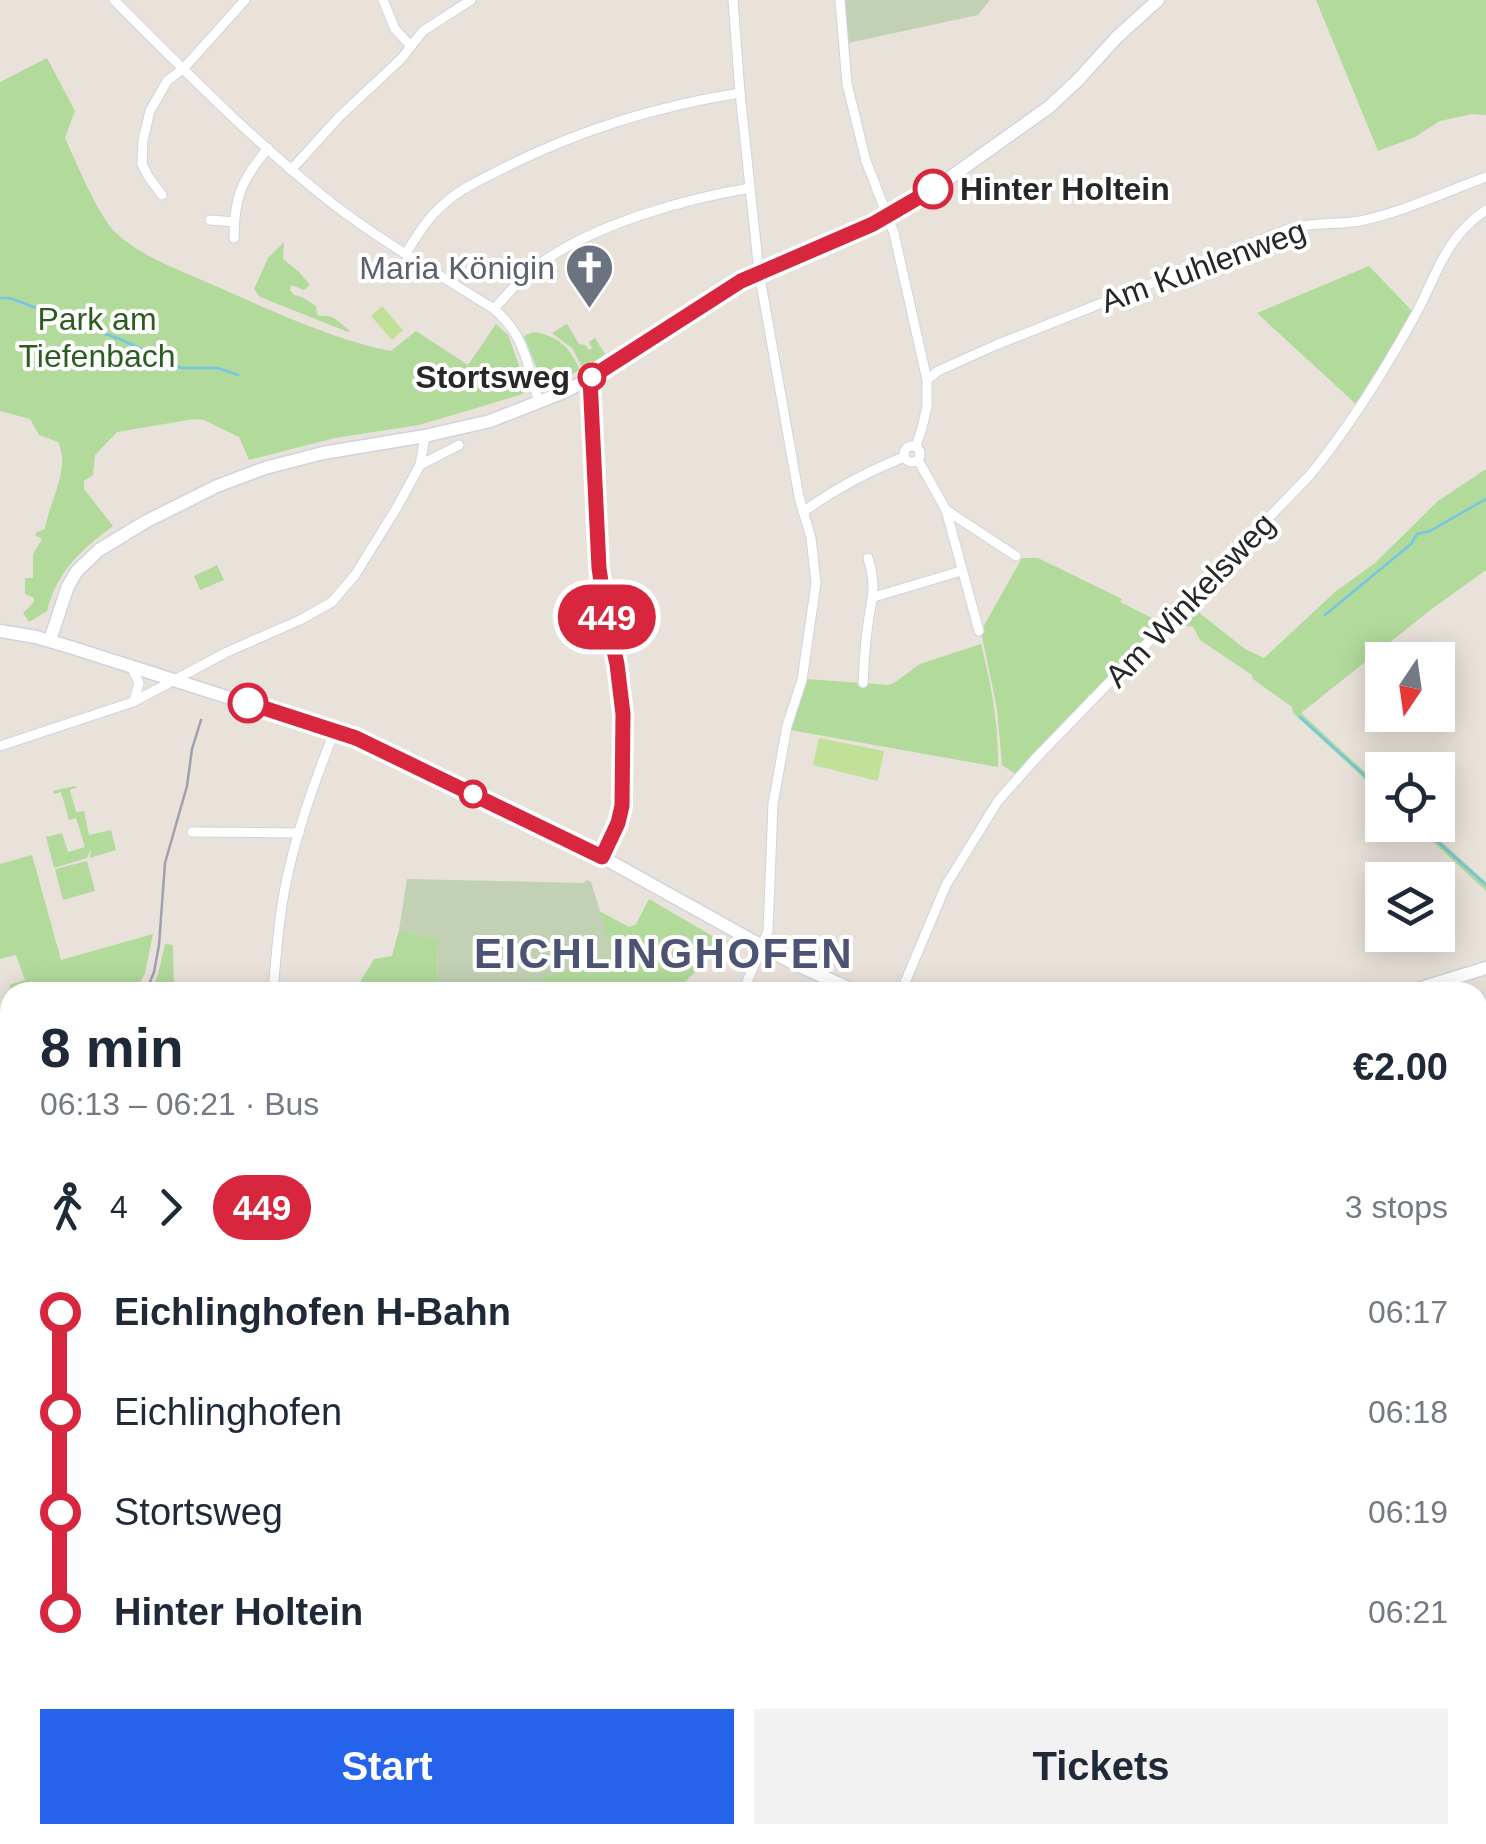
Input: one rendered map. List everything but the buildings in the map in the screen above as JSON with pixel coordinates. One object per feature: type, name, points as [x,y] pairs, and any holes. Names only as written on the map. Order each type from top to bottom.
[{"type":"main road","points":[[50,640],[77,571],[99,550],[159,514],[264,468],[490,421],[590,378],[759,272],[828,245],[934,189],[1049,108],[1156,1]]},
{"type":"main road","points":[[0,630],[50,640],[335,730],[602,857],[762,947],[836,982]]},
{"type":"main road","points":[[1440,982],[1486,968]]},
{"type":"street","points":[[114,0],[291,170],[344,212],[508,322],[518,335],[539,403]]},
{"type":"street","points":[[162,195],[142,164],[146,124],[156,98],[245,0]]},
{"type":"street","points":[[383,0],[395,30],[411,46]]},
{"type":"street","points":[[291,170],[339,117],[401,59],[423,31],[471,0]]},
{"type":"street","points":[[733,0],[759,272],[799,497],[812,538],[816,584],[802,680],[776,780],[770,828],[768,931],[747,982]]},
{"type":"street","points":[[840,0],[847,84],[866,161],[894,233],[927,380],[927,406],[916,446]]},
{"type":"street","points":[[406,253],[441,205],[461,190],[521,159],[614,121],[740,93]]},
{"type":"street","points":[[234,238],[239,194],[247,174],[268,148]]},
{"type":"street","name":"Am Kuhlenweg","points":[[927,380],[976,354],[1291,228],[1384,215],[1486,176]]},
{"type":"street","points":[[494,310],[519,281],[573,242],[700,197],[750,188]]},
{"type":"street","name":"Am Winkelsweg","points":[[905,982],[946,886],[998,801],[1310,476],[1390,360],[1451,243],[1464,226],[1486,210]]},
{"type":"street","points":[[210,220],[234,222]]},
{"type":"street","points":[[590,378],[599,568],[623,714],[622,806],[602,857]]},
{"type":"street","points":[[0,746],[132,702],[335,599],[355,575],[396,508],[420,465],[426,436]]},
{"type":"street","points":[[420,465],[458,445]]},
{"type":"street","points":[[904,457],[907,448],[916,446]]},
{"type":"street","points":[[916,446],[921,453],[918,460]]},
{"type":"street","points":[[803,512],[833,490],[904,457]]},
{"type":"street","points":[[904,457],[910,462],[918,460]]},
{"type":"street","points":[[918,460],[946,510],[979,632]]},
{"type":"street","points":[[946,510],[1016,556]]},
{"type":"street","points":[[862,683],[874,596],[868,558]]},
{"type":"street","points":[[874,596],[961,572]]},
{"type":"street","points":[[132,666],[139,683],[132,702]]},
{"type":"street","points":[[275,982],[283,898],[299,834],[335,730]]},
{"type":"street","points":[[192,832],[299,834]]},
{"type":"green space","points":[[845,0],[990,0],[978,15],[848,43]]},
{"type":"green space","points":[[1316,0],[1486,0],[1486,115],[1440,121],[1415,137],[1378,151]]},
{"type":"green space","name":"Park am Tiefenbach","points":[[47,58],[75,111],[65,138],[102,214],[126,242],[161,262],[277,313],[391,351],[416,331],[468,365],[496,324],[508,335],[526,385],[523,394],[419,425],[335,438],[249,460],[239,437],[204,420],[117,432],[95,455],[93,475],[84,481],[84,489],[113,526],[72,562],[57,584],[47,611],[29,622],[23,613],[34,598],[25,594],[25,578],[33,578],[33,554],[42,539],[35,535],[45,529],[62,464],[58,442],[39,435],[30,419],[0,411],[0,82]]},
{"type":"green space","points":[[284,242],[283,259],[310,285],[304,290],[291,285],[290,290],[316,306],[317,314],[333,318],[350,331],[260,297],[254,289],[268,258]]},
{"type":"green space","points":[[1369,266],[1414,313],[1358,406],[1257,313]]},
{"type":"green space","points":[[382,306],[403,330],[392,340],[371,316]]},
{"type":"green space","points":[[567,324],[579,344],[589,350],[589,342],[595,338],[605,354],[583,368],[572,348],[552,333]]},
{"type":"green space","points":[[533,332],[562,344],[580,370],[552,383],[542,381],[524,336]]},
{"type":"green space","points":[[1486,469],[1486,570],[1390,642],[1365,642],[1365,662],[1301,713],[1365,772],[1365,779],[1293,713],[1292,707],[1200,640],[1193,627],[1185,626],[1181,615],[1192,607],[1245,649],[1264,658],[1335,592],[1375,563],[1438,501]]},
{"type":"green space","points":[[1022,558],[1038,558],[1164,624],[1017,775],[1002,765],[997,709],[981,631]]},
{"type":"green space","points":[[217,565],[224,580],[200,590],[194,576]]},
{"type":"green space","points":[[981,644],[994,705],[998,767],[790,730],[807,679],[888,685],[920,664]]},
{"type":"green space","points":[[819,738],[884,751],[878,781],[813,765]]},
{"type":"green space","points":[[75,786],[70,790],[76,812],[84,811],[89,835],[111,830],[116,850],[90,858],[91,849],[87,858],[54,868],[46,837],[62,833],[68,852],[85,847],[76,818],[69,820],[61,792],[53,791]]},
{"type":"green space","points":[[1433,842],[1442,842],[1486,882],[1486,891],[1455,862]]},
{"type":"green space","points":[[32,855],[61,960],[153,934],[140,982],[19,982],[25,980],[16,955],[0,959],[0,864]]},
{"type":"green space","points":[[87,861],[95,891],[63,900],[55,869]]},
{"type":"green space","points":[[407,879],[583,883],[587,880],[591,882],[614,957],[531,982],[437,982],[438,939],[399,930]]},
{"type":"green space","points":[[649,899],[716,938],[685,982],[476,982],[613,957],[599,911],[629,927],[636,924]]},
{"type":"green space","points":[[399,930],[438,939],[437,982],[360,982],[374,959],[392,956]]},
{"type":"green space","points":[[165,944],[173,945],[174,982],[155,982]]},
{"type":"green space","points":[[670,952],[674,965],[648,973],[644,960]]},
{"type":"waterway","points":[[0,298],[10,298],[122,340],[181,368],[218,368],[238,375]]},
{"type":"waterway","points":[[1325,615],[1411,544],[1417,534],[1430,531],[1486,499]]},
{"type":"waterway","points":[[1300,717],[1365,776]]},
{"type":"waterway","points":[[1438,842],[1486,885]]},
{"type":"railway","points":[[150,982],[159,945],[165,863],[201,720]]},
{"type":"bus line","name":"449","points":[[248,703],[356,738],[602,857],[622,806],[623,714],[599,568],[590,378],[741,281],[873,224],[933,189]]},
{"type":"place","name":"Hinter Holtein","points":[[933,189]]},
{"type":"place","name":"Maria Königin","points":[[590,310]]},
{"type":"place","name":"Stortsweg","points":[[592,377]]},
{"type":"district","name":"EICHLINGHOFEN","points":[[664,953]]}]
